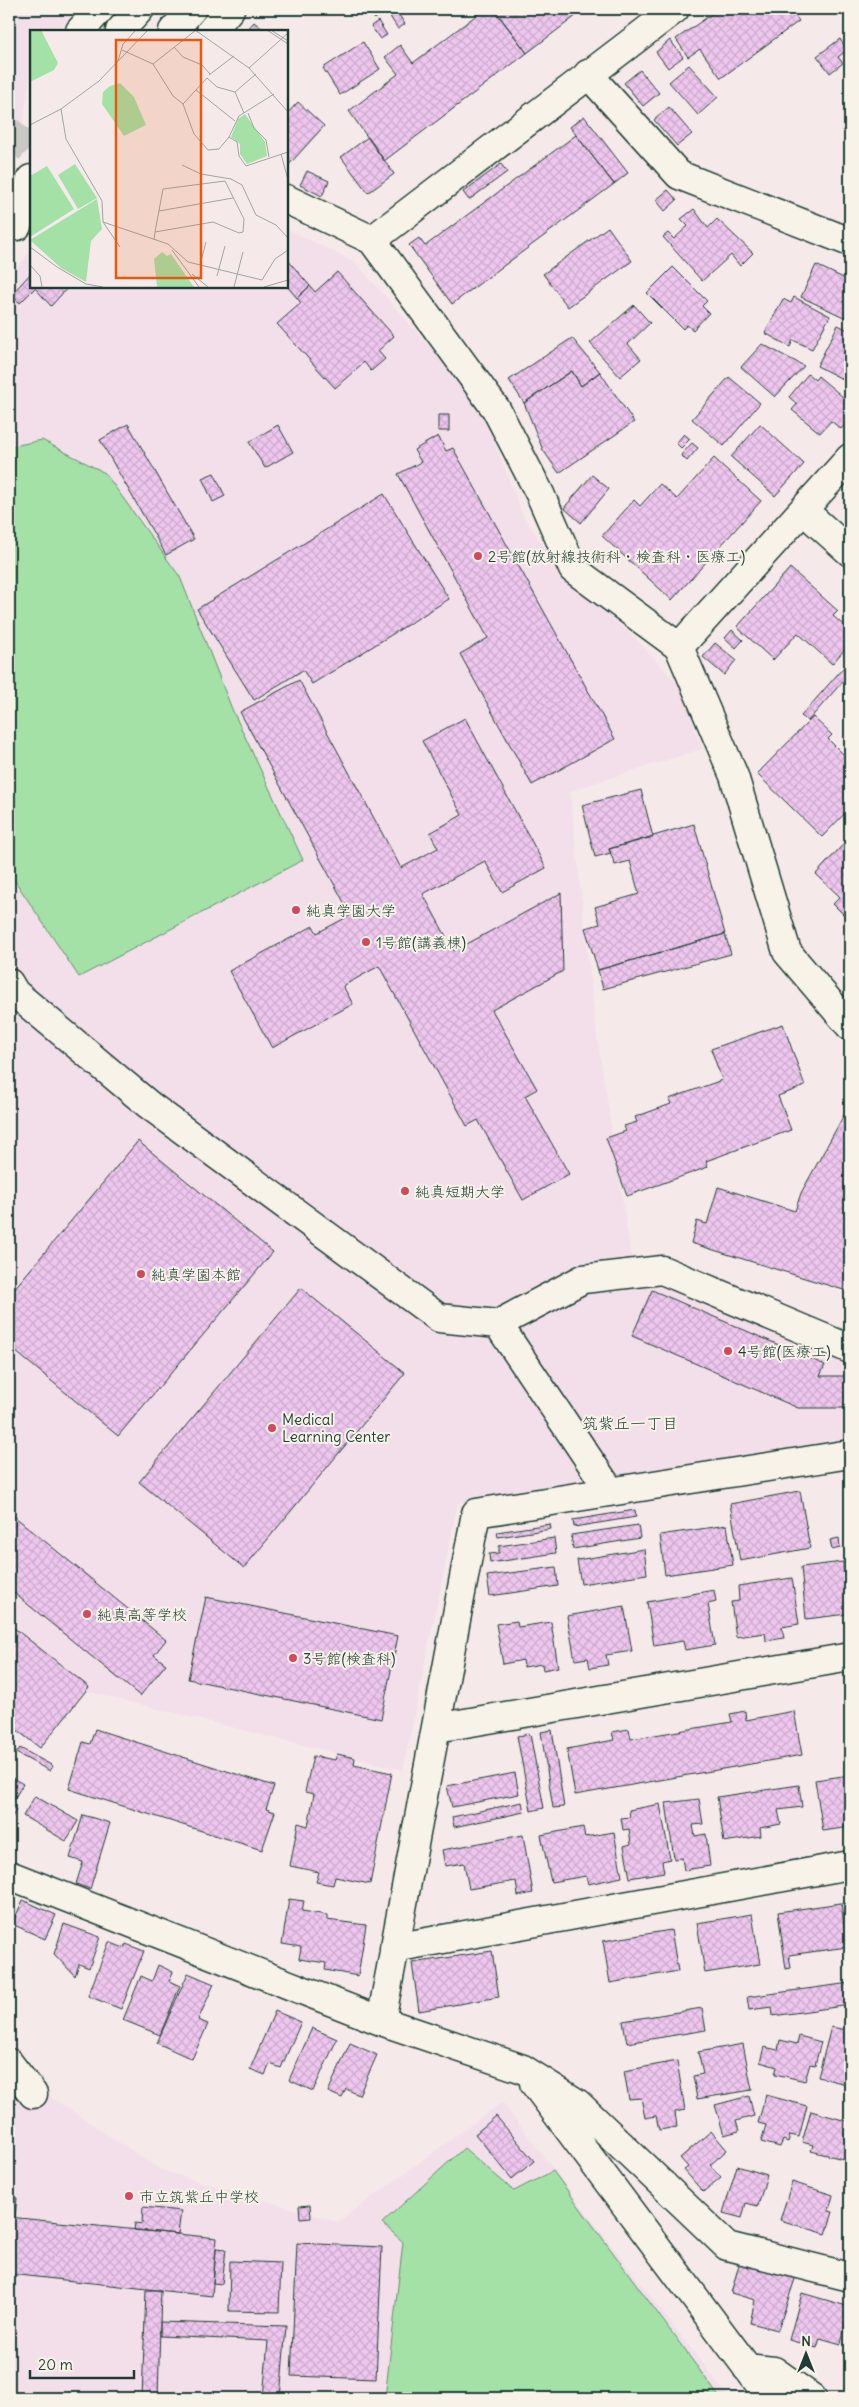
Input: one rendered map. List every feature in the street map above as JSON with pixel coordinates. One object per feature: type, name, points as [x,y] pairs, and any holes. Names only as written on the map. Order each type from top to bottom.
[{"type":"street","points":[[81,30],[100,9]]},
{"type":"street","points":[[121,30],[140,9]]},
{"type":"street","points":[[174,30],[192,9]]},
{"type":"street","points":[[212,30],[230,9]]},
{"type":"street","points":[[372,240],[676,9]]},
{"type":"street","points":[[588,74],[679,175],[850,242]]},
{"type":"street","points":[[19,224],[30,183]]},
{"type":"street","points":[[288,200],[372,240],[496,409],[540,494],[573,569],[679,647],[734,776],[787,952],[850,1026]]},
{"type":"street","points":[[679,647],[850,458]]},
{"type":"street","points":[[803,510],[850,552]]},
{"type":"street","points":[[9,983],[15,993],[149,1105],[439,1318],[498,1324],[582,1278],[662,1270],[850,1349]]},
{"type":"street","points":[[498,1324],[610,1491]]},
{"type":"street","points":[[381,2021],[476,1513],[850,1454]]},
{"type":"street","points":[[436,1728],[850,1657]]},
{"type":"street","points":[[394,1948],[850,1865]]},
{"type":"street","points":[[9,1875],[381,2021],[524,2069],[577,2103],[727,2246],[850,2276]]},
{"type":"street","points":[[9,2063],[33,2094]]},
{"type":"street","points":[[524,2069],[770,2398]]},
{"type":"street","points":[[747,2368],[774,2371],[812,2398]]},
{"type":"shaded area","points":[[9,9],[77,9],[59,30],[30,30],[30,77],[21,136],[9,163]]},
{"type":"shaded area","name":"純真学園大学","points":[[288,229],[356,263],[479,402],[523,516],[568,580],[634,637],[680,686],[702,749],[570,791],[596,1029],[632,1260],[850,1343],[850,1439],[458,1503],[403,1770],[9,1672],[9,275],[30,252],[30,288],[288,288]]},
{"type":"shaded area","name":"市立筑紫丘中学校","points":[[9,2043],[51,2097],[161,2170],[338,2222],[502,2102],[729,2398],[9,2398]]},
{"type":"green space","points":[[42,440],[105,473],[180,577],[232,709],[303,860],[79,977],[9,872],[9,447]]},
{"type":"green space","points":[[464,2148],[514,2191],[553,2171],[720,2398],[385,2398],[403,2242],[382,2223]]},
{"type":"building","points":[[372,9],[386,9],[375,19],[368,12]]},
{"type":"building","points":[[395,9],[405,24],[398,29],[386,10]]},
{"type":"building","points":[[474,9],[494,9],[527,53],[384,161],[349,111],[398,74],[385,57],[400,45],[413,63],[478,14]]},
{"type":"building","points":[[494,9],[585,9],[527,53]]},
{"type":"building","points":[[719,9],[793,9],[791,10],[799,21],[721,78],[700,49],[688,57],[676,39]]},
{"type":"building","points":[[378,21],[387,35],[380,39],[371,26]]},
{"type":"building","points":[[254,22],[264,30],[247,30]]},
{"type":"building","points":[[840,39],[847,50],[838,57],[843,63],[830,73],[817,56]]},
{"type":"building","points":[[670,40],[683,57],[668,68],[656,52]]},
{"type":"building","points":[[363,42],[380,69],[340,95],[323,68]]},
{"type":"building","points":[[689,65],[718,97],[698,115],[669,82]]},
{"type":"building","points":[[640,70],[659,93],[643,106],[624,83]]},
{"type":"building","points":[[298,102],[324,126],[288,166],[288,113]]},
{"type":"building","points":[[669,107],[692,134],[677,146],[654,120]]},
{"type":"building","points":[[584,116],[628,173],[614,184],[570,127]]},
{"type":"building","points":[[576,135],[614,184],[452,304],[409,245],[419,238],[425,246]]},
{"type":"building","points":[[368,137],[394,174],[368,193],[341,157]]},
{"type":"building","points":[[501,164],[507,172],[469,200],[463,192]]},
{"type":"building","points":[[307,171],[329,181],[322,196],[300,185]]},
{"type":"building","points":[[668,190],[677,200],[665,211],[656,200]]},
{"type":"building","points":[[694,209],[708,228],[717,219],[753,253],[740,266],[731,255],[702,281],[663,237],[668,233],[674,239],[688,226],[681,219]]},
{"type":"building","points":[[608,227],[632,261],[568,307],[543,274]]},
{"type":"building","points":[[288,260],[310,286],[297,298],[288,287]]},
{"type":"building","points":[[816,265],[850,281],[850,308],[846,318],[801,297]]},
{"type":"building","points":[[673,267],[707,301],[702,306],[709,313],[693,330],[687,325],[683,329],[647,293]]},
{"type":"building","points":[[337,272],[394,336],[378,351],[385,359],[371,371],[364,362],[335,388],[277,324],[301,303],[297,298],[310,286],[315,292]]},
{"type":"building","points":[[30,274],[30,288],[35,288],[20,303],[11,295]]},
{"type":"building","points":[[35,288],[67,288],[51,306]]},
{"type":"building","points":[[794,297],[830,316],[812,349],[793,340],[790,347],[765,333],[783,299],[791,303]]},
{"type":"building","points":[[634,305],[650,323],[628,344],[641,359],[620,377],[590,343]]},
{"type":"building","points":[[838,325],[850,331],[850,383],[817,366]]},
{"type":"building","points":[[572,338],[600,372],[581,386],[572,371],[524,403],[509,380]]},
{"type":"building","points":[[762,344],[804,366],[775,397],[741,367]]},
{"type":"building","points":[[572,371],[581,386],[600,372],[634,422],[559,473],[543,450],[524,403]]},
{"type":"building","points":[[808,374],[815,380],[818,376],[850,403],[850,418],[841,429],[831,421],[820,433],[792,410],[797,404],[789,397]]},
{"type":"building","points":[[729,377],[760,403],[724,446],[692,419]]},
{"type":"building","points":[[438,415],[449,415],[449,431],[438,431]]},
{"type":"building","points":[[128,424],[194,539],[166,555],[100,440]]},
{"type":"building","points":[[760,424],[804,464],[775,496],[731,457]]},
{"type":"building","points":[[278,425],[293,452],[265,468],[249,442]]},
{"type":"building","points":[[684,434],[690,439],[681,448],[676,443]]},
{"type":"building","name":"2号館(放射線技術科・検査科・医療工)","points":[[438,436],[446,451],[453,448],[615,739],[532,785],[460,654],[488,638],[398,474],[421,462],[414,450]]},
{"type":"building","points":[[692,443],[698,448],[687,461],[681,455]]},
{"type":"building","points":[[714,458],[761,501],[672,600],[602,536],[634,500],[640,506],[660,484],[677,499]]},
{"type":"building","points":[[214,473],[225,496],[213,502],[202,478]]},
{"type":"building","points":[[592,475],[609,489],[581,523],[564,508]]},
{"type":"building","points":[[384,494],[449,599],[312,684],[303,670],[254,700],[197,609]]},
{"type":"building","points":[[790,568],[838,611],[833,616],[850,631],[850,643],[832,664],[798,633],[773,660],[737,627]]},
{"type":"building","points":[[732,630],[743,640],[736,648],[725,638]]},
{"type":"building","points":[[715,643],[736,660],[724,675],[703,657]]},
{"type":"building","points":[[850,660],[850,673],[808,721],[801,716]]},
{"type":"building","name":"1号館(講義棟)","points":[[299,680],[401,868],[438,848],[430,833],[462,815],[422,741],[465,718],[546,868],[502,892],[485,861],[423,894],[454,951],[561,893],[563,971],[492,1010],[537,1089],[525,1096],[569,1174],[523,1200],[478,1120],[467,1126],[379,966],[343,986],[353,1004],[272,1048],[229,971],[313,926],[317,933],[351,915],[240,712]]},
{"type":"building","points":[[813,717],[832,735],[828,739],[845,756],[850,750],[850,808],[822,837],[757,774]]},
{"type":"building","points":[[641,790],[653,837],[609,849],[611,853],[595,857],[582,805]]},
{"type":"building","points":[[694,824],[725,934],[598,970],[585,928],[600,924],[595,907],[639,894],[630,861],[615,865],[609,849]]},
{"type":"building","points":[[850,837],[850,921],[833,904],[840,897],[816,874]]},
{"type":"building","points":[[725,934],[731,954],[603,989],[598,970]]},
{"type":"building","points":[[783,1024],[805,1086],[778,1096],[791,1130],[706,1161],[708,1167],[627,1196],[606,1138],[626,1131],[624,1126],[637,1122],[635,1117],[671,1104],[669,1099],[722,1080],[711,1049]]},
{"type":"building","points":[[850,1104],[850,1292],[691,1243],[697,1221],[707,1224],[718,1187],[795,1211],[801,1193]]},
{"type":"building","name":"純真学園本館","points":[[138,1141],[273,1252],[118,1436],[9,1346],[9,1295]]},
{"type":"building","name":"Medical Learning Center","points":[[301,1288],[405,1373],[244,1568],[139,1482]]},
{"type":"building","name":"4号館(医療工)","points":[[652,1290],[825,1365],[820,1376],[850,1376],[850,1408],[798,1408],[632,1336]]},
{"type":"building","points":[[800,1491],[810,1548],[740,1561],[730,1504]]},
{"type":"building","points":[[635,1510],[636,1517],[574,1527],[573,1520]]},
{"type":"building","name":"純真高等学校","points":[[9,1512],[166,1640],[154,1655],[166,1664],[140,1696],[9,1589]]},
{"type":"building","points":[[550,1524],[551,1529],[498,1537],[497,1532]]},
{"type":"building","points":[[638,1525],[640,1538],[573,1549],[571,1535]]},
{"type":"building","points":[[727,1525],[733,1565],[665,1575],[660,1535]]},
{"type":"building","points":[[554,1538],[556,1553],[490,1563],[489,1554],[499,1553],[499,1546]]},
{"type":"building","points":[[839,1538],[840,1548],[832,1550],[830,1540]]},
{"type":"building","points":[[644,1549],[647,1574],[581,1584],[577,1560]]},
{"type":"building","points":[[843,1562],[848,1614],[806,1619],[801,1567]]},
{"type":"building","points":[[556,1567],[558,1586],[490,1596],[487,1576]]},
{"type":"building","points":[[792,1578],[799,1624],[782,1627],[784,1638],[766,1641],[765,1633],[736,1637],[731,1602],[739,1601],[738,1586]]},
{"type":"building","points":[[714,1590],[716,1602],[708,1604],[715,1645],[685,1650],[683,1641],[654,1646],[647,1602]]},
{"type":"building","name":"3号館(検査科)","points":[[206,1597],[398,1636],[381,1719],[188,1679]]},
{"type":"building","points":[[624,1606],[632,1651],[606,1655],[608,1665],[590,1668],[588,1658],[575,1660],[567,1616]]},
{"type":"building","points":[[517,1621],[518,1627],[551,1622],[558,1667],[543,1670],[542,1664],[524,1667],[523,1660],[503,1664],[496,1624]]},
{"type":"building","points":[[9,1624],[89,1687],[40,1748],[9,1724]]},
{"type":"building","points":[[745,1711],[746,1720],[794,1711],[802,1755],[575,1795],[567,1749],[614,1740],[612,1732],[629,1729],[631,1739],[732,1722],[730,1714]]},
{"type":"building","points":[[95,1729],[274,1786],[266,1809],[275,1812],[262,1850],[69,1789],[83,1742],[90,1744]]},
{"type":"building","points":[[552,1730],[564,1807],[553,1808],[541,1732]]},
{"type":"building","points":[[530,1734],[544,1808],[531,1811],[517,1736]]},
{"type":"building","points":[[20,1748],[53,1766],[50,1771],[16,1753]]},
{"type":"building","points":[[337,1754],[355,1758],[354,1765],[392,1773],[370,1884],[335,1877],[333,1885],[316,1882],[319,1872],[290,1866],[298,1823],[308,1826],[314,1794],[305,1792],[313,1756],[335,1760]]},
{"type":"building","points":[[515,1773],[519,1794],[452,1807],[447,1786]]},
{"type":"building","points":[[850,1775],[850,1827],[823,1831],[815,1780]]},
{"type":"building","points":[[9,1776],[23,1784],[10,1806],[16,1810],[9,1823]]},
{"type":"building","points":[[799,1785],[802,1807],[778,1810],[781,1824],[760,1828],[761,1836],[724,1842],[717,1797]]},
{"type":"building","points":[[35,1796],[78,1821],[66,1841],[23,1816]]},
{"type":"building","points":[[699,1799],[703,1824],[693,1825],[695,1836],[706,1834],[710,1866],[684,1870],[682,1858],[674,1859],[666,1803]]},
{"type":"building","points":[[522,1802],[524,1812],[454,1827],[452,1817]]},
{"type":"building","points":[[660,1804],[670,1859],[662,1861],[664,1872],[630,1878],[624,1846],[631,1844],[629,1829],[623,1830],[621,1818],[630,1817],[629,1810]]},
{"type":"building","points":[[83,1815],[110,1823],[90,1889],[76,1884],[83,1862],[70,1858]]},
{"type":"building","points":[[583,1827],[585,1837],[614,1832],[622,1877],[588,1884],[586,1876],[551,1882],[541,1835]]},
{"type":"building","points":[[523,1835],[533,1893],[518,1896],[516,1881],[469,1889],[464,1863],[445,1866],[442,1850]]},
{"type":"building","points":[[289,1899],[304,1901],[302,1911],[327,1915],[327,1920],[366,1925],[358,1976],[325,1970],[326,1963],[299,1959],[301,1947],[282,1944]]},
{"type":"building","points":[[23,1900],[56,1915],[45,1939],[12,1924]]},
{"type":"building","points":[[841,1903],[847,1947],[789,1955],[791,1968],[786,1969],[778,1912]]},
{"type":"building","points":[[752,1914],[760,1964],[705,1973],[697,1923]]},
{"type":"building","points":[[64,1924],[100,1937],[89,1968],[79,1964],[75,1976],[54,1954]]},
{"type":"building","points":[[671,1930],[678,1971],[610,1983],[603,1941]]},
{"type":"building","points":[[109,1942],[124,1948],[126,1944],[144,1951],[121,2009],[88,1996]]},
{"type":"building","points":[[492,1951],[499,1997],[419,2011],[412,1963]]},
{"type":"building","points":[[158,1965],[173,1972],[169,1981],[180,1986],[160,2035],[123,2020],[141,1976],[152,1981]]},
{"type":"building","points":[[188,1973],[214,1984],[198,2020],[208,2024],[192,2059],[157,2043]]},
{"type":"building","points":[[850,1983],[850,2005],[773,2016],[772,2007],[749,2010],[747,1997]]},
{"type":"building","points":[[702,2008],[706,2030],[627,2043],[623,2021]]},
{"type":"building","points":[[275,2011],[301,2022],[281,2068],[270,2064],[265,2075],[250,2069]]},
{"type":"building","points":[[848,2026],[850,2027],[850,2085],[818,2077],[831,2027],[847,2030]]},
{"type":"building","points":[[312,2028],[337,2039],[313,2091],[289,2080]]},
{"type":"building","points":[[799,2036],[821,2042],[815,2065],[810,2064],[805,2081],[775,2074],[777,2067],[760,2062],[764,2047],[778,2050],[780,2040],[797,2044]]},
{"type":"building","points":[[350,2043],[377,2055],[359,2095],[346,2089],[342,2098],[328,2092]]},
{"type":"building","points":[[743,2044],[752,2090],[697,2099],[693,2076],[703,2074],[698,2052]]},
{"type":"building","points":[[677,2061],[685,2110],[675,2112],[677,2127],[659,2130],[656,2116],[645,2118],[641,2098],[629,2099],[624,2071]]},
{"type":"building","points":[[766,2095],[807,2106],[799,2137],[790,2135],[788,2142],[783,2140],[780,2147],[761,2142],[766,2125],[758,2123]]},
{"type":"building","points":[[749,2096],[754,2116],[736,2121],[739,2131],[724,2135],[715,2105]]},
{"type":"building","points":[[811,2111],[850,2122],[850,2152],[847,2160],[811,2151],[813,2145],[802,2142]]},
{"type":"building","points":[[496,2116],[534,2161],[512,2179],[475,2134]]},
{"type":"building","points":[[711,2131],[727,2150],[710,2165],[721,2177],[703,2192],[684,2170],[688,2167],[680,2158]]},
{"type":"building","points":[[737,2166],[767,2175],[758,2206],[746,2203],[742,2218],[723,2213]]},
{"type":"building","points":[[792,2182],[833,2195],[829,2211],[833,2212],[826,2234],[780,2220]]},
{"type":"building","points":[[9,2198],[17,2198],[15,2217],[9,2217]]},
{"type":"building","points":[[310,2205],[311,2217],[300,2218],[299,2206]]},
{"type":"building","points":[[143,2207],[181,2211],[178,2234],[134,2230],[135,2223],[142,2224]]},
{"type":"building","points":[[9,2217],[217,2238],[212,2296],[9,2274]]},
{"type":"building","points":[[297,2243],[382,2247],[376,2379],[291,2376]]},
{"type":"building","points":[[216,2248],[226,2249],[222,2284],[213,2283]]},
{"type":"building","points":[[742,2254],[798,2270],[778,2330],[750,2323],[755,2300],[731,2293]]},
{"type":"building","points":[[230,2261],[281,2263],[279,2312],[229,2311]]},
{"type":"building","points":[[146,2290],[161,2290],[158,2398],[142,2398]]},
{"type":"building","points":[[802,2293],[850,2307],[841,2344],[820,2338],[817,2348],[789,2340]]},
{"type":"building","points":[[160,2322],[286,2326],[280,2398],[263,2398],[268,2341],[160,2336]]},
{"type":"tunnel","points":[[9,150],[30,128]]},
{"type":"place","name":"2号館(放射線技術科・検査科・医療工)","points":[[478,556]]},
{"type":"place","name":"純真学園大学","points":[[296,910]]},
{"type":"place","name":"1号館(講義棟)","points":[[366,942]]},
{"type":"place","name":"純真短期大学","points":[[405,1191]]},
{"type":"place","name":"純真学園本館","points":[[141,1274]]},
{"type":"place","name":"4号館(医療工)","points":[[728,1351]]},
{"type":"place","name":"Medical Learning Center","points":[[272,1428]]},
{"type":"place","name":"純真高等学校","points":[[87,1614]]},
{"type":"place","name":"3号館(検査科)","points":[[293,1658]]},
{"type":"place","name":"市立筑紫丘中学校","points":[[129,2196]]},
{"type":"district","name":"筑紫丘一丁目","points":[[630,1423]]}]
